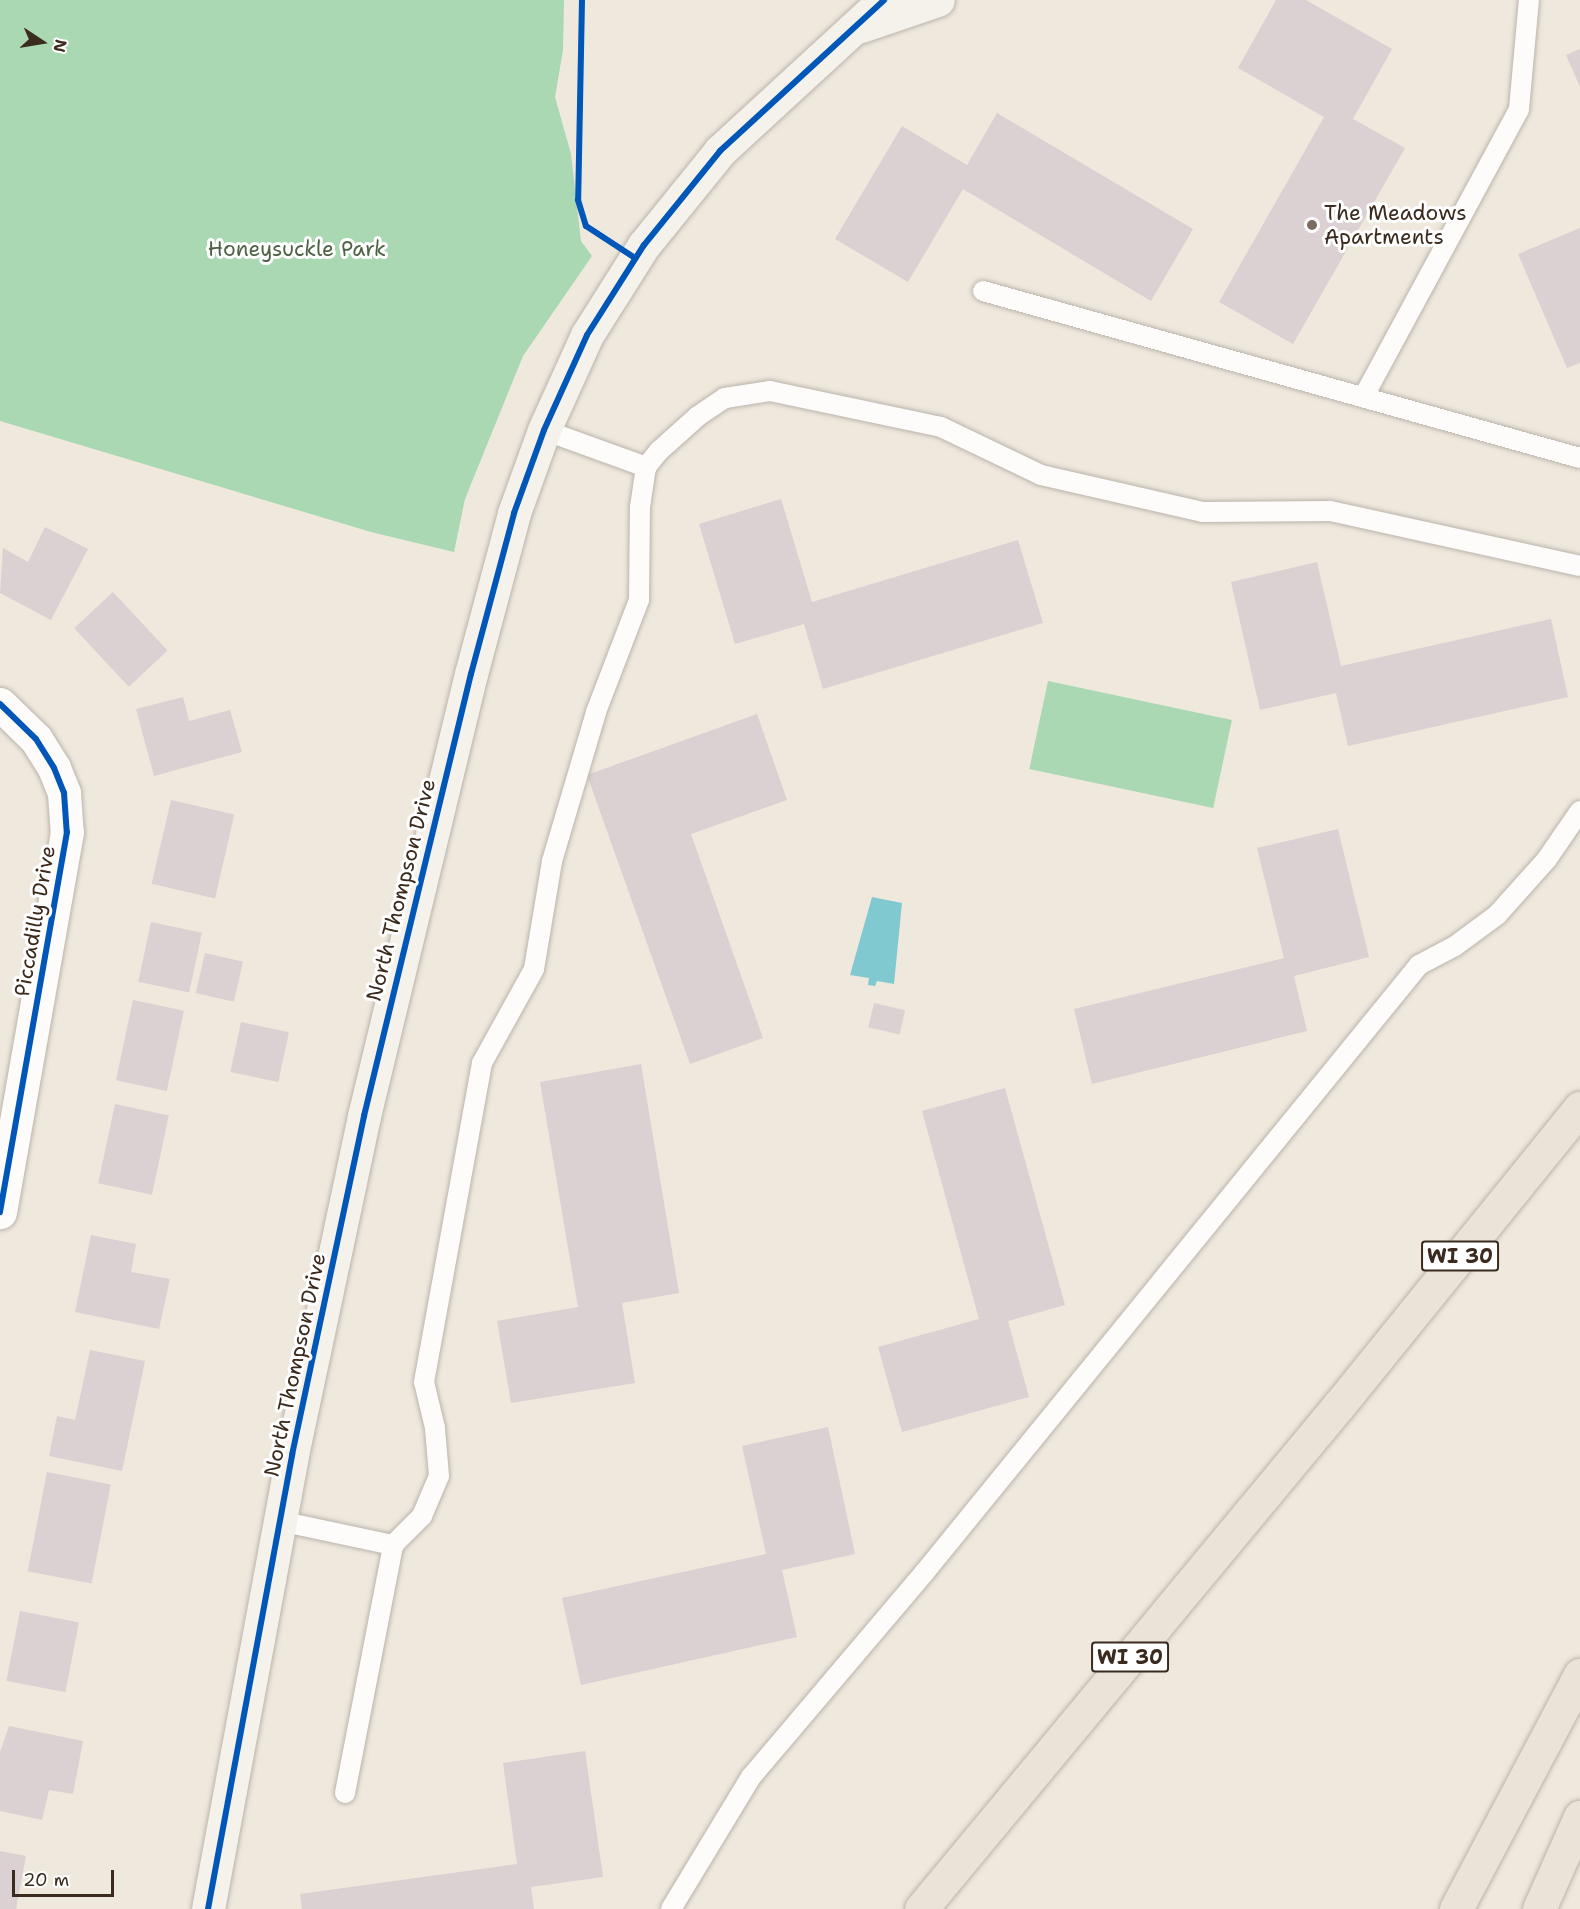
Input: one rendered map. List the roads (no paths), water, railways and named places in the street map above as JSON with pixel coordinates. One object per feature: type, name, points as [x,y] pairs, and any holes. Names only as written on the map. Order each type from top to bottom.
[{"type":"highway","name":"WI 30","points":[[921,1909],[1340,1404],[1580,1108]]},
{"type":"highway","points":[[1456,1909],[1580,1675]]},
{"type":"highway","points":[[1539,1909],[1580,1816]]},
{"type":"street","name":"North Thompson Drive","points":[[208,1909],[280,1521],[364,1116],[471,674],[514,513],[544,430],[587,335],[644,245],[720,151],[859,27],[884,0]]},
{"type":"street","name":"North Thompson Drive","points":[[859,27],[938,0]]},
{"type":"street","name":"Piccadilly Drive","points":[[0,1212],[67,832],[64,793],[54,768],[9,712]]},
{"type":"lane","points":[[1364,396],[1519,109],[1529,0]]},
{"type":"lane","points":[[983,291],[1580,458]]},
{"type":"lane","points":[[345,1793],[393,1545],[422,1516],[439,1476],[435,1428],[424,1382],[482,1063],[534,969],[552,861],[596,712],[639,600],[640,507],[646,467],[698,416],[725,398],[770,391],[941,427],[1041,475],[1203,512],[1330,511],[1580,566]]},
{"type":"lane","points":[[544,430],[646,467]]},
{"type":"lane","points":[[672,1909],[751,1777],[924,1573],[1419,965],[1455,946],[1497,915],[1547,859],[1580,811]]},
{"type":"lane","points":[[280,1521],[393,1545]]},
{"type":"water","points":[[872,897],[902,903],[894,984],[877,981],[875,986],[868,985],[869,978],[850,975]]},
{"type":"place","name":"The Meadows Apartments","points":[[1312,225]]},
{"type":"park label","name":"Honeysuckle Park","points":[[297,249]]}]
